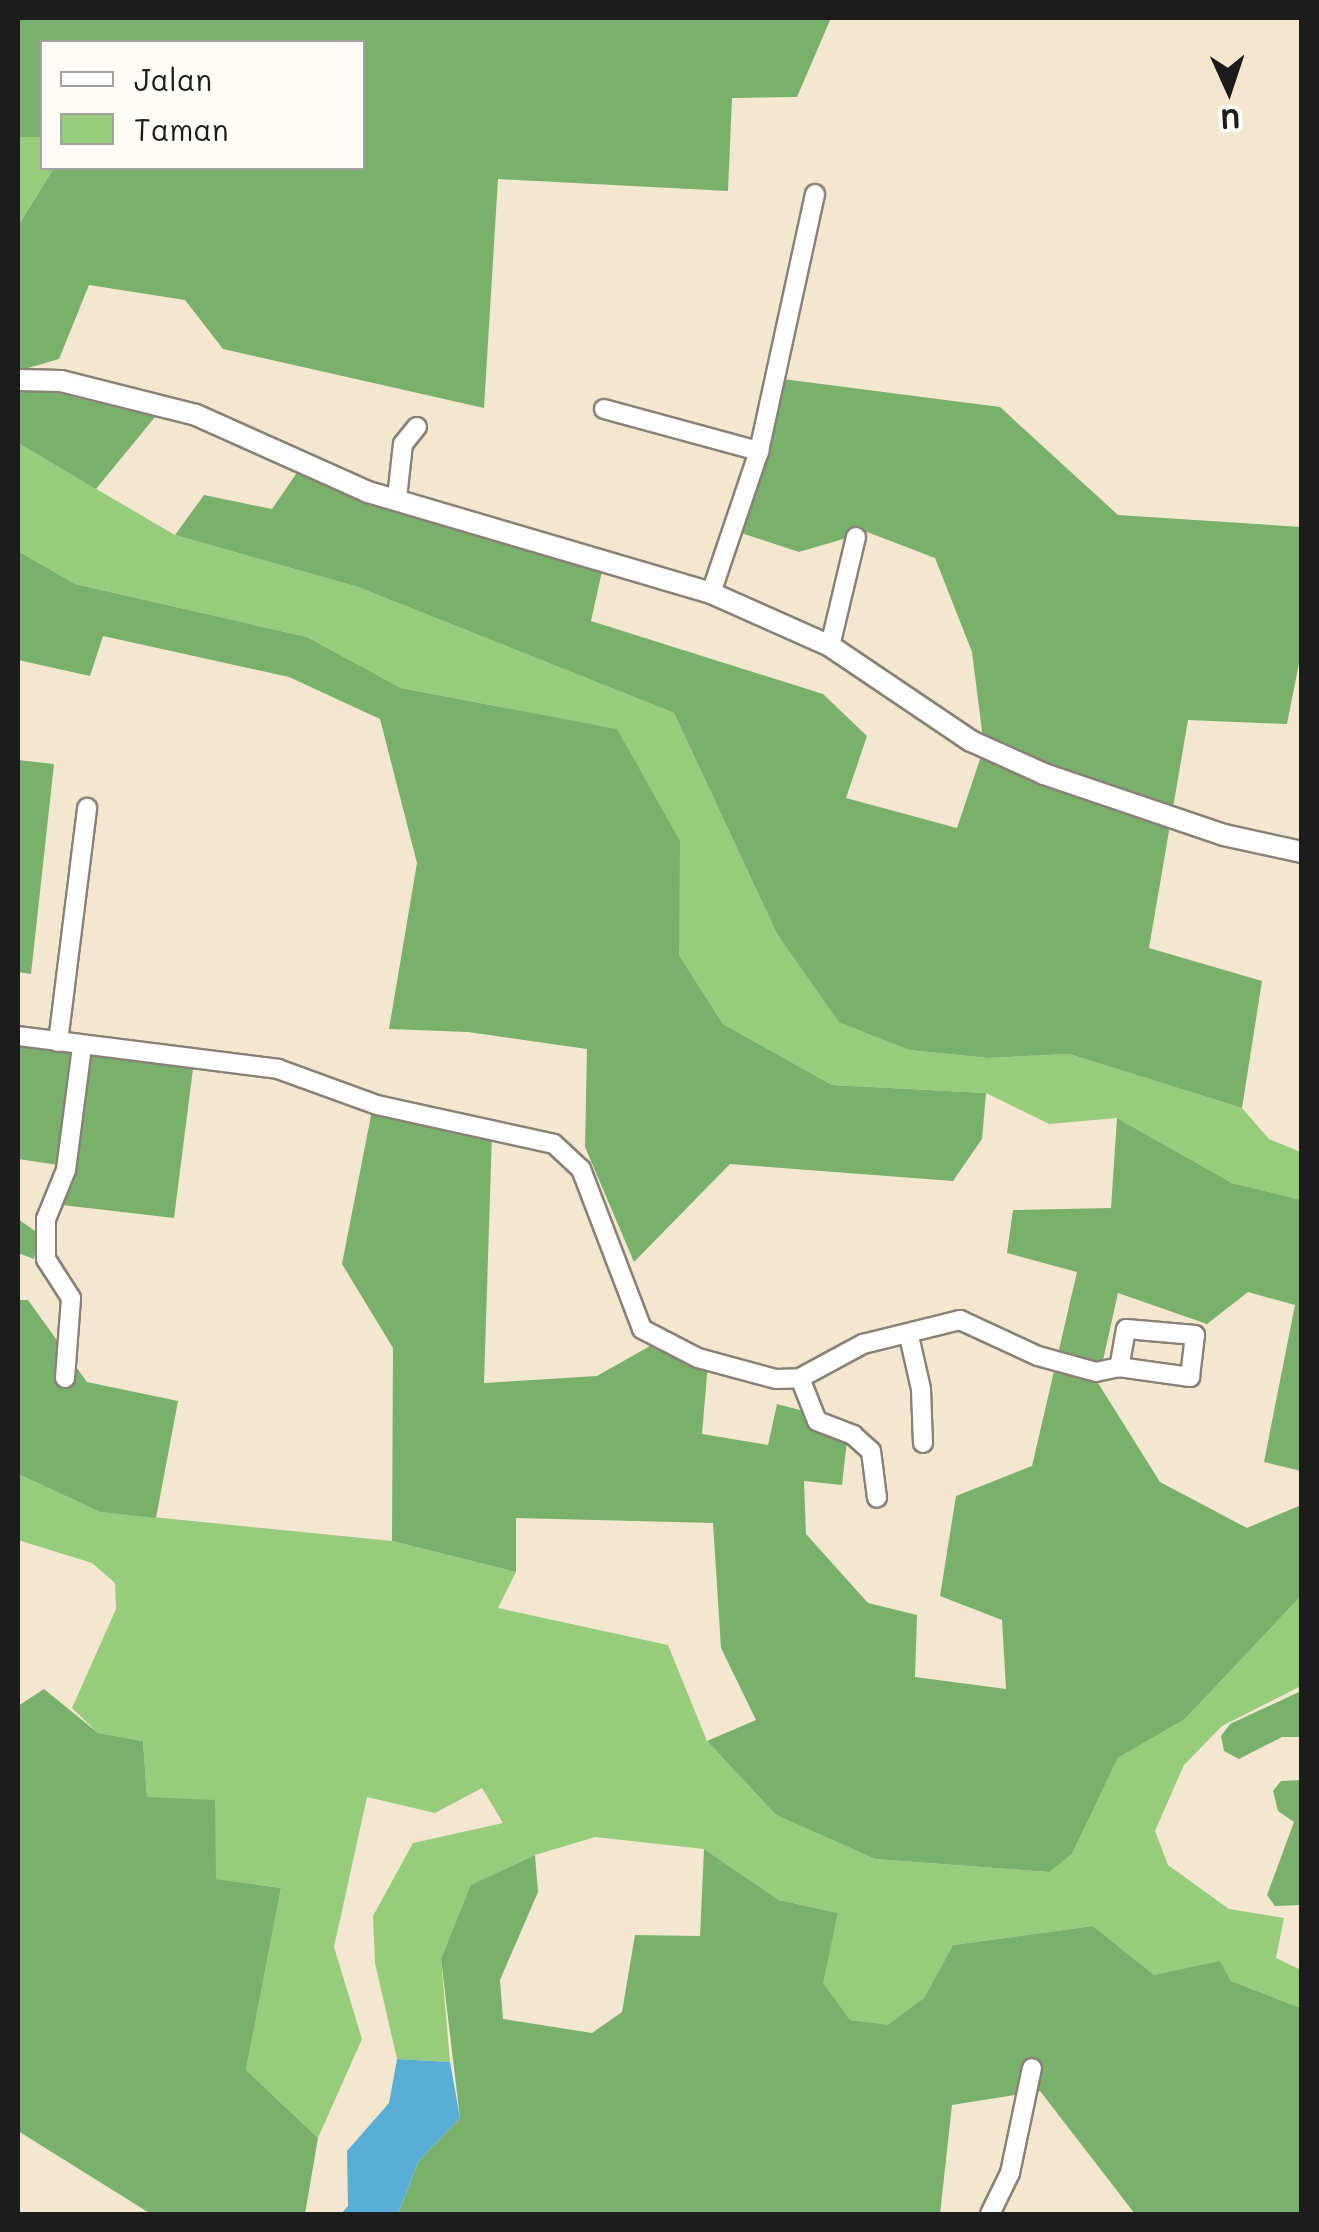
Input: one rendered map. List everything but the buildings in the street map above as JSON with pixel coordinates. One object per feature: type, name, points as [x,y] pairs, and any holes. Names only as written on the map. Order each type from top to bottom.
[{"type":"street","points":[[711,592],[759,451],[814,194]]},
{"type":"street","points":[[18,380],[61,381],[196,414],[327,477],[711,592],[830,646],[971,741],[1044,774],[1224,835],[1302,852]]},
{"type":"street","points":[[604,408],[759,451]]},
{"type":"street","points":[[397,498],[403,444],[418,428]]},
{"type":"street","points":[[830,646],[856,537]]},
{"type":"street","points":[[58,1042],[87,808]]},
{"type":"street","points":[[18,1036],[278,1069],[377,1105],[554,1144],[582,1169],[642,1328],[698,1358],[776,1379],[800,1378],[863,1344],[909,1336],[960,1320],[996,1340],[1096,1372],[1119,1367],[1190,1377],[1195,1336],[1126,1329],[1119,1367]]},
{"type":"street","points":[[66,1378],[71,1298],[46,1258],[46,1220],[66,1170],[82,1046]]},
{"type":"street","points":[[909,1336],[921,1389],[924,1443]]},
{"type":"street","points":[[800,1378],[817,1421],[871,1451],[877,1498]]},
{"type":"street","points":[[990,2214],[1010,2172],[1032,2068]]},
{"type":"green space","points":[[18,18],[831,18],[797,97],[732,98],[728,191],[498,179],[484,408],[223,349],[185,300],[89,285],[59,359],[18,371],[18,226],[53,170],[365,170],[365,40],[40,40],[40,137],[18,137]]},
{"type":"green space","points":[[18,137],[40,137],[40,170],[53,170],[18,226]]},
{"type":"green space","points":[[18,376],[62,394],[155,417],[96,489],[18,443]]},
{"type":"green space","points":[[775,378],[1000,407],[1118,515],[1301,527],[1301,653],[1287,724],[1188,720],[1149,948],[1262,981],[1242,1108],[1069,1054],[988,1058],[909,1050],[839,1022],[777,934],[674,713],[358,587],[175,535],[204,495],[272,509],[303,464],[606,553],[591,621],[823,694],[867,736],[846,798],[957,828],[984,747],[972,652],[935,558],[867,532],[799,552],[732,530]]},
{"type":"green space","points":[[18,443],[175,535],[358,587],[674,713],[777,934],[839,1021],[909,1050],[988,1058],[1069,1054],[1242,1108],[1269,1139],[1301,1152],[1301,1200],[1232,1183],[1117,1118],[1049,1124],[986,1093],[832,1085],[723,1024],[679,955],[679,841],[616,729],[401,688],[307,637],[75,584],[18,551]]},
{"type":"green space","points":[[18,551],[75,584],[307,637],[401,688],[617,729],[680,841],[679,955],[723,1024],[832,1085],[986,1093],[982,1139],[953,1181],[730,1164],[634,1262],[585,1147],[587,1049],[468,1032],[389,1029],[417,863],[380,719],[289,677],[103,636],[90,676],[18,660]]},
{"type":"green space","points":[[18,760],[54,764],[31,974],[18,972]]},
{"type":"green space","points":[[18,1040],[194,1061],[174,1218],[62,1205],[65,1166],[18,1159]]},
{"type":"green space","points":[[374,1100],[492,1133],[484,1383],[597,1376],[664,1338],[708,1363],[702,1434],[768,1445],[777,1404],[849,1423],[842,1485],[804,1481],[806,1534],[868,1603],[917,1615],[915,1677],[1006,1689],[1002,1620],[940,1596],[956,1496],[1032,1466],[1077,1272],[1007,1253],[1013,1210],[1111,1208],[1117,1118],[1232,1183],[1301,1200],[1301,1471],[1264,1462],[1295,1305],[1248,1292],[1207,1324],[1118,1293],[1098,1383],[1160,1482],[1247,1528],[1301,1505],[1301,1596],[1185,1719],[1118,1758],[1072,1854],[1049,1872],[875,1859],[776,1815],[707,1741],[756,1720],[721,1648],[713,1523],[516,1518],[516,1572],[392,1541],[393,1348],[342,1264]]},
{"type":"green space","points":[[18,1219],[38,1233],[34,1259],[18,1253]]},
{"type":"green space","points":[[18,1300],[28,1300],[87,1382],[178,1401],[156,1518],[101,1512],[18,1474]]},
{"type":"green space","points":[[18,1474],[102,1512],[392,1541],[516,1572],[498,1608],[668,1645],[707,1741],[776,1815],[875,1859],[1048,1872],[1072,1854],[1118,1758],[1185,1719],[1301,1596],[1301,1686],[1222,1726],[1184,1765],[1155,1831],[1168,1865],[1229,1909],[1284,1918],[1276,1958],[1301,1970],[1301,2008],[1231,1981],[1220,1962],[1154,1975],[1093,1926],[953,1945],[924,1998],[888,2026],[850,2020],[822,1984],[838,1913],[779,1900],[704,1849],[595,1837],[535,1855],[472,1885],[441,1959],[450,2062],[397,2059],[375,1963],[373,1916],[413,1843],[503,1823],[482,1788],[435,1813],[367,1797],[334,1947],[362,2039],[318,2138],[246,2070],[281,1888],[215,1879],[147,1797],[143,1741],[98,1733],[72,1708],[116,1609],[115,1583],[92,1563],[18,1540]]},
{"type":"green space","points":[[44,1689],[98,1733],[143,1741],[147,1797],[215,1800],[216,1879],[281,1888],[246,2070],[318,2138],[305,2214],[151,2214],[18,2131],[18,1706]]},
{"type":"green space","points":[[1301,1691],[1301,1737],[1282,1737],[1239,1759],[1224,1751],[1221,1736],[1230,1724]]},
{"type":"green space","points":[[1301,1780],[1301,1905],[1275,1906],[1267,1895],[1294,1822],[1278,1811],[1273,1791],[1281,1781]]},
{"type":"green space","points":[[704,1849],[779,1900],[838,1913],[823,1983],[850,2020],[888,2025],[924,1998],[953,1945],[1093,1926],[1154,1975],[1220,1961],[1231,1981],[1301,2008],[1301,2214],[1135,2214],[1040,2091],[952,2105],[940,2214],[398,2214],[418,2162],[460,2118],[441,1959],[471,1885],[535,1855],[538,1892],[500,1980],[503,2019],[592,2033],[622,2012],[635,1935],[700,1936]]},
{"type":"water","points":[[397,2059],[450,2062],[460,2118],[418,2162],[398,2214],[341,2214],[348,2206],[347,2151],[389,2103]]}]
